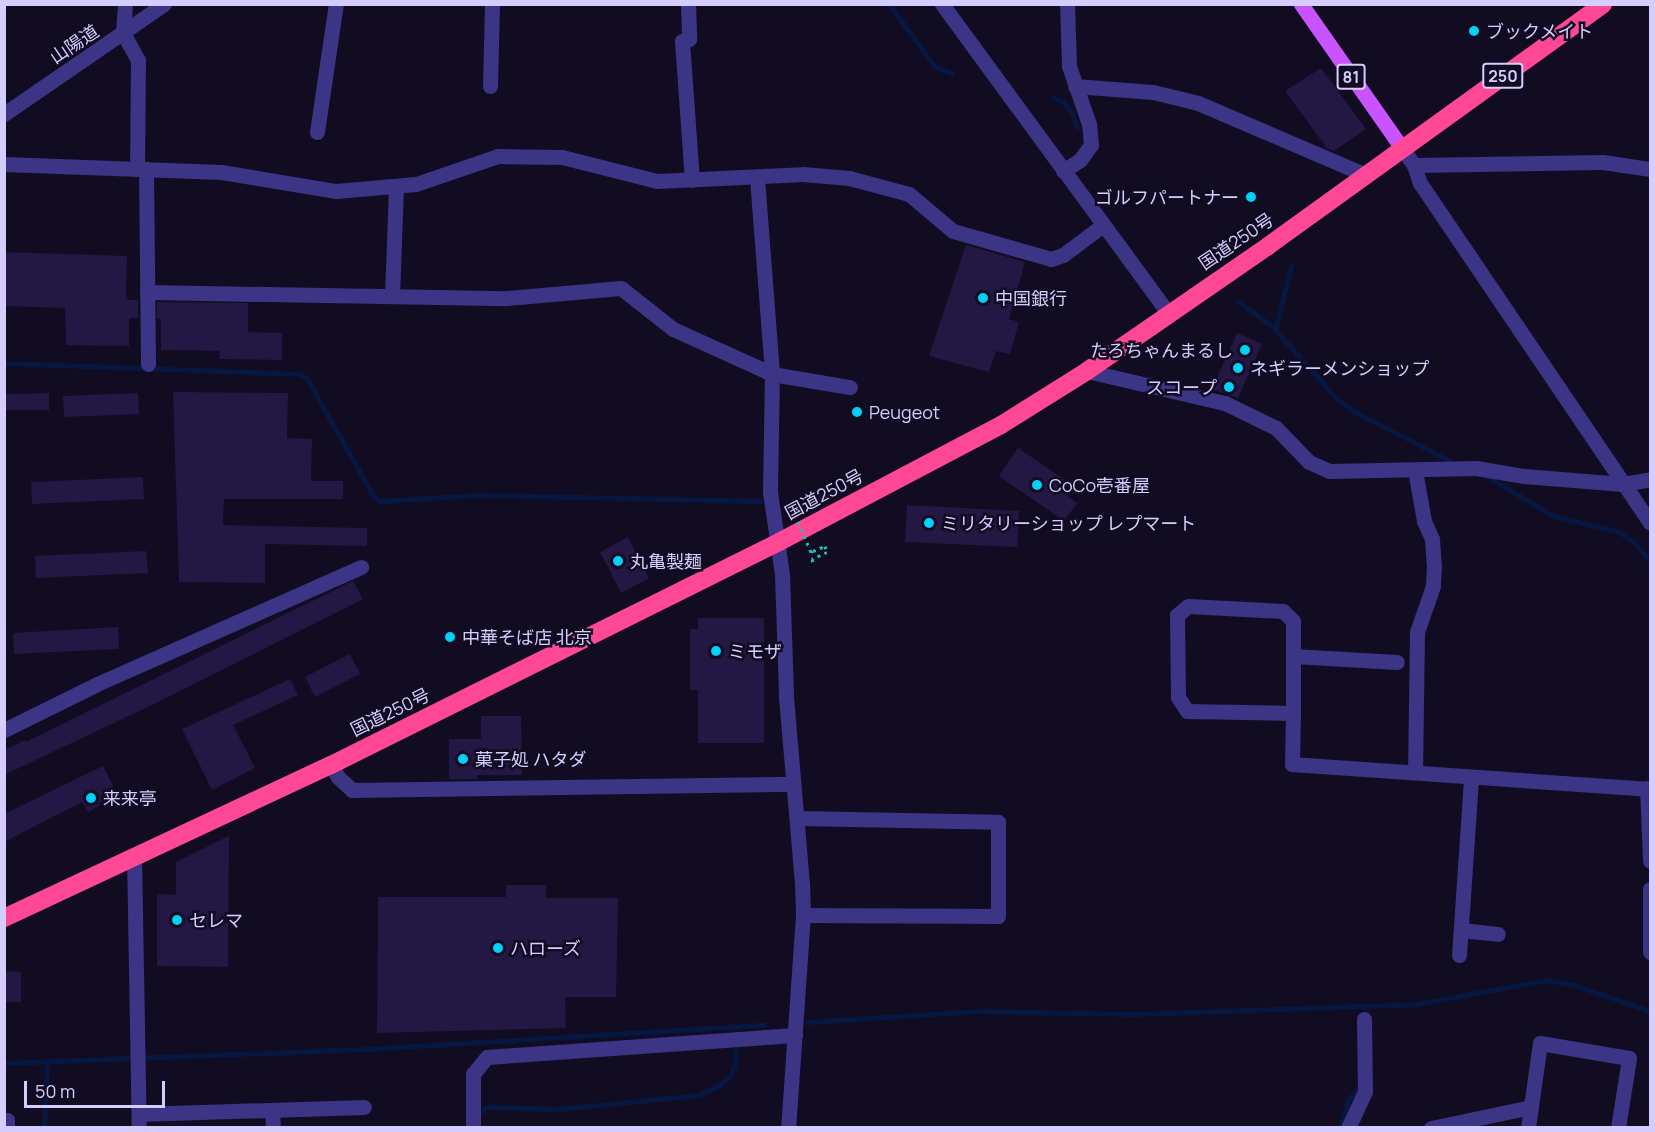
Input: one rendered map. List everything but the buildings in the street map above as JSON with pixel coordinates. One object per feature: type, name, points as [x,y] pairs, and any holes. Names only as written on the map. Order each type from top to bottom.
[{"type":"highway","name":"国道250号","points":[[4,918],[134,855],[331,765],[779,542],[1001,425],[1094,372],[1167,313],[1366,175],[1604,4]]},
{"type":"main road","name":"81","points":[[1301,4],[1402,148]]},
{"type":"street","points":[[125,4],[123,33],[138,60],[147,292],[147,364]]},
{"type":"street","name":"山陽道","points":[[4,114],[164,4]]},
{"type":"street","points":[[317,132],[336,4]]},
{"type":"street","points":[[490,86],[492,4]]},
{"type":"street","points":[[688,4],[689,39],[682,40],[692,180]]},
{"type":"street","points":[[942,4],[1167,313]]},
{"type":"street","points":[[1063,171],[1080,160],[1091,145],[1089,124],[1069,66],[1067,4]]},
{"type":"street","points":[[1076,86],[1153,92],[1198,103],[1366,175]]},
{"type":"street","points":[[1402,148],[1414,165],[1420,183],[1650,523]]},
{"type":"street","points":[[4,164],[221,172],[336,191],[416,184],[498,156],[562,157],[657,181],[803,174],[849,178],[909,194],[953,231],[1051,259],[1063,255],[1103,225]]},
{"type":"street","points":[[1414,165],[1603,162],[1650,169]]},
{"type":"street","points":[[757,178],[772,374],[770,492],[779,542],[786,697],[803,915],[788,1128]]},
{"type":"street","points":[[392,296],[396,186]]},
{"type":"street","points":[[147,292],[507,298],[621,288],[673,329],[772,374],[850,387]]},
{"type":"street","points":[[1094,372],[1225,403],[1276,428],[1309,462],[1329,471],[1476,468],[1524,476],[1623,484],[1650,479]]},
{"type":"street","points":[[1415,470],[1424,521],[1431,539],[1434,566],[1433,586],[1417,632],[1415,771]]},
{"type":"street","points":[[4,730],[97,684],[361,567]]},
{"type":"street","points":[[1293,713],[1186,711],[1178,697],[1177,615],[1188,606],[1283,611],[1293,621],[1293,713],[1292,764],[1415,771],[1471,778],[1649,788],[1650,861]]},
{"type":"street","points":[[1293,656],[1397,662]]},
{"type":"street","points":[[331,765],[338,777],[352,790],[794,784]]},
{"type":"street","points":[[1459,955],[1471,778]]},
{"type":"street","points":[[797,818],[998,822],[998,916],[803,915]]},
{"type":"street","points":[[134,855],[139,1121],[272,1110],[364,1107]]},
{"type":"street","points":[[1650,889],[1650,952]]},
{"type":"street","points":[[1461,930],[1498,934]]},
{"type":"street","points":[[1348,1128],[1365,1092],[1364,1019]]},
{"type":"street","points":[[473,1120],[473,1074],[487,1057],[795,1035]]},
{"type":"street","points":[[1528,1128],[1540,1043],[1629,1058],[1618,1128]]},
{"type":"street","points":[[1431,1128],[1531,1107]]},
{"type":"street","points":[[272,1110],[273,1128]]},
{"type":"street","points":[[4,1120],[7,1120],[7,1128]]},
{"type":"path","points":[[792,508],[811,552],[825,546],[827,552],[812,559],[814,565]]},
{"type":"waterway","points":[[889,4],[935,67],[952,73]]},
{"type":"waterway","points":[[1054,98],[1063,102],[1071,111],[1077,127]]},
{"type":"waterway","points":[[1275,330],[1291,266]]},
{"type":"waterway","points":[[1237,301],[1272,326],[1337,399],[1353,411],[1454,463]]},
{"type":"waterway","points":[[4,363],[298,374],[306,377],[373,496],[380,501],[478,495],[761,501]]},
{"type":"waterway","points":[[1488,477],[1553,516],[1617,531],[1634,542],[1650,562]]},
{"type":"waterway","points":[[808,1022],[980,1011],[1134,1014],[1415,1004],[1547,980],[1574,985],[1650,1011]]},
{"type":"waterway","points":[[4,1063],[367,1049],[764,1025]]},
{"type":"waterway","points":[[477,1113],[488,1107],[559,1109],[699,1095],[720,1085],[731,1075],[736,1060],[735,1050]]},
{"type":"waterway","points":[[44,1128],[47,1061]]},
{"type":"waterway","points":[[1340,1128],[1348,1100],[1362,1084]]},
{"type":"place","name":"ブックメイト","points":[[1474,31]]},
{"type":"place","name":"ゴルフパートナー","points":[[1251,197]]},
{"type":"place","name":"中国銀行","points":[[983,298]]},
{"type":"place","name":"たろちゃんまるし","points":[[1245,350]]},
{"type":"place","name":"ネギラーメンショップ","points":[[1238,368]]},
{"type":"place","name":"スコープ","points":[[1229,387]]},
{"type":"place","name":"Peugeot","points":[[857,412]]},
{"type":"place","name":"CoCo壱番屋","points":[[1037,485]]},
{"type":"place","name":"ミリタリーショップ レプマート","points":[[929,523]]},
{"type":"place","name":"丸亀製麺","points":[[618,561]]},
{"type":"place","name":"中華そば店 北京","points":[[450,637]]},
{"type":"place","name":"ミモザ","points":[[716,651]]},
{"type":"place","name":"菓子処 ハタダ","points":[[463,759]]},
{"type":"place","name":"来来亭","points":[[91,798]]},
{"type":"place","name":"セレマ","points":[[177,920]]},
{"type":"place","name":"ハローズ","points":[[498,948]]}]
